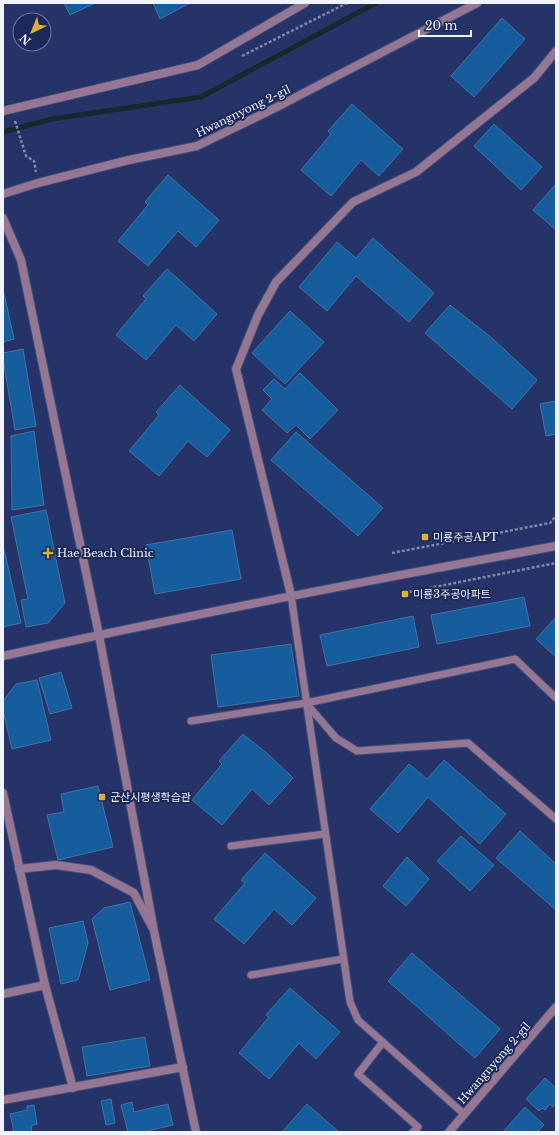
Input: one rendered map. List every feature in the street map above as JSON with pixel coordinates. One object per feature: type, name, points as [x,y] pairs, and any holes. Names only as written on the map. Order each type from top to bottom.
[{"type":"street","points":[[3,111],[198,65],[305,3]]},
{"type":"street","name":"Hwangnyong 2-gil","points":[[3,194],[38,183],[129,160],[197,146],[278,107],[477,3]]},
{"type":"street","points":[[291,595],[236,369],[258,315],[276,282],[353,202],[416,172],[534,78],[556,51]]},
{"type":"street","points":[[3,218],[21,260],[99,634],[154,930],[196,1132]]},
{"type":"street","points":[[3,656],[99,634],[291,595],[556,546]]},
{"type":"street","points":[[3,793],[45,985],[73,1088]]},
{"type":"street","points":[[19,869],[56,865],[91,870],[134,893],[154,930]]},
{"type":"street","points":[[3,994],[45,985]]},
{"type":"street","name":"Hwangnyong 2-gil","points":[[449,1132],[556,1007]]},
{"type":"street","points":[[3,1100],[183,1067]]},
{"type":"lane","points":[[291,595],[350,1002],[358,1020],[464,1114]]},
{"type":"lane","points":[[191,721],[306,703],[515,659],[556,698]]},
{"type":"lane","points":[[306,703],[336,738],[358,752],[468,742],[556,819]]},
{"type":"lane","points":[[231,846],[325,834]]},
{"type":"lane","points":[[251,975],[343,959]]},
{"type":"lane","points":[[383,1042],[358,1074],[418,1126],[413,1132]]},
{"type":"path","points":[[14,118],[26,156],[34,161]]},
{"type":"path","points":[[392,553],[550,523],[556,516]]},
{"type":"path","points":[[409,592],[556,564]]},
{"type":"building","points":[[64,3],[95,3],[70,15]]},
{"type":"building","points":[[153,3],[190,3],[160,19]]},
{"type":"building","points":[[502,18],[525,39],[474,97],[451,76]]},
{"type":"building","points":[[352,104],[403,149],[379,176],[361,160],[331,196],[301,170],[331,134],[328,131]]},
{"type":"building","points":[[494,124],[542,167],[521,190],[474,146]]},
{"type":"building","points":[[168,175],[219,220],[196,247],[178,231],[148,266],[118,241],[148,205],[145,202]]},
{"type":"building","points":[[556,184],[556,230],[533,210]]},
{"type":"building","points":[[373,238],[434,293],[409,322],[356,276],[327,311],[299,287],[337,242],[356,258]]},
{"type":"building","points":[[167,269],[217,314],[194,341],[176,325],[146,360],[116,335],[146,299],[143,296]]},
{"type":"building","points":[[3,293],[14,339],[3,342]]},
{"type":"building","points":[[450,305],[492,338],[537,380],[512,409],[425,333]]},
{"type":"building","points":[[290,311],[324,342],[285,384],[252,353]]},
{"type":"building","points":[[23,349],[36,426],[15,430],[3,353]]},
{"type":"building","points":[[300,373],[338,410],[310,439],[296,425],[287,433],[262,410],[272,399],[263,390],[274,379],[285,389]]},
{"type":"building","points":[[180,385],[230,430],[207,457],[188,441],[159,476],[129,451],[159,415],[156,412]]},
{"type":"building","points":[[556,401],[556,434],[546,436],[540,404]]},
{"type":"building","points":[[34,431],[44,505],[12,510],[11,436]]},
{"type":"building","points":[[296,432],[383,508],[358,536],[271,460]]},
{"type":"building","points":[[46,510],[65,603],[48,623],[26,627],[21,600],[28,599],[11,517]]},
{"type":"building","points":[[232,530],[241,579],[155,594],[146,545]]},
{"type":"building","points":[[3,545],[21,623],[3,627]]},
{"type":"building","points":[[524,597],[530,626],[437,644],[431,615]]},
{"type":"building","points":[[413,616],[419,647],[327,666],[320,635]]},
{"type":"building","points":[[556,617],[556,657],[536,639]]},
{"type":"building","points":[[291,644],[299,696],[218,707],[211,655]]},
{"type":"building","points":[[61,672],[72,708],[50,714],[39,678]]},
{"type":"building","points":[[37,680],[51,740],[12,749],[3,710],[3,701],[16,684]]},
{"type":"building","points":[[243,734],[268,754],[293,778],[269,805],[252,789],[222,825],[192,800],[222,764],[219,761]]},
{"type":"building","points":[[444,760],[506,814],[480,844],[428,797],[398,833],[370,809],[409,764],[427,779]]},
{"type":"building","points":[[98,786],[113,847],[58,860],[47,815],[64,812],[61,794]]},
{"type":"building","points":[[520,831],[556,864],[556,910],[496,858]]},
{"type":"building","points":[[461,836],[494,865],[470,891],[437,861]]},
{"type":"building","points":[[265,853],[316,898],[292,925],[274,909],[244,944],[214,919],[245,883],[241,880]]},
{"type":"building","points":[[407,857],[429,879],[406,906],[383,886]]},
{"type":"building","points":[[130,902],[150,980],[110,990],[92,919],[104,908]]},
{"type":"building","points":[[83,921],[88,943],[78,980],[61,984],[49,928]]},
{"type":"building","points":[[412,953],[500,1029],[475,1058],[388,981]]},
{"type":"building","points":[[290,988],[340,1032],[316,1059],[299,1043],[269,1079],[239,1053],[269,1017],[266,1015]]},
{"type":"building","points":[[145,1037],[150,1066],[87,1076],[82,1047]]},
{"type":"building","points":[[545,1078],[556,1088],[556,1103],[553,1107],[550,1104],[545,1110],[542,1108],[539,1111],[526,1099]]},
{"type":"building","points":[[111,1099],[115,1123],[106,1125],[101,1101]]},
{"type":"building","points":[[132,1102],[134,1112],[168,1104],[173,1125],[143,1132],[128,1132],[121,1105]]},
{"type":"building","points":[[307,1104],[339,1132],[282,1132]]},
{"type":"building","points":[[34,1105],[37,1124],[31,1126],[32,1132],[14,1132],[10,1114],[27,1110],[27,1106]]},
{"type":"building","points":[[525,1107],[544,1125],[537,1132],[503,1132]]},
{"type":"waterway","points":[[3,132],[52,119],[201,97],[376,3]]},
{"type":"place","name":"미룡주공APT","points":[[425,537]]},
{"type":"place","name":"Hae Beach Clinic","points":[[48,553]]},
{"type":"place","name":"미룡3주공아파트","points":[[405,594]]},
{"type":"place","name":"군산시평생학습관","points":[[102,797]]}]
